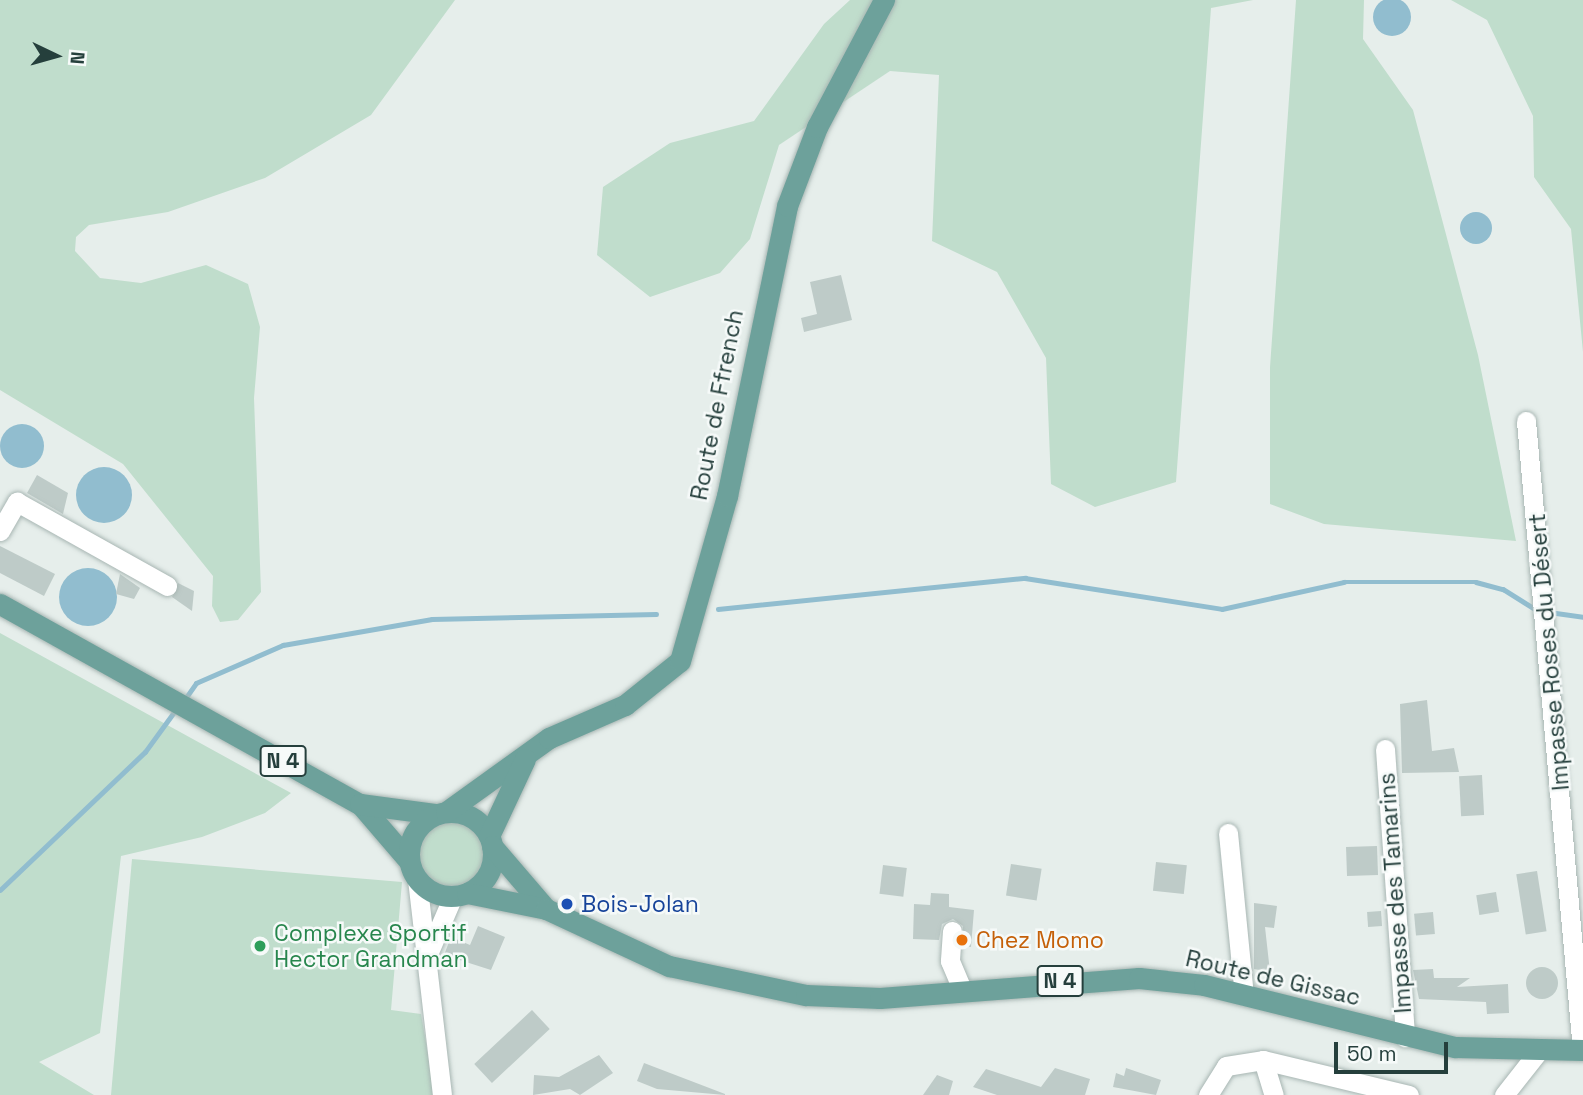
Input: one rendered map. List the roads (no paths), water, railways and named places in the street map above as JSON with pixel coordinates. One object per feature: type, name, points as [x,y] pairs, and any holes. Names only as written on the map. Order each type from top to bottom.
[{"type":"main road","name":"Route de Ffrench","points":[[441,813],[530,751],[625,705],[666,677],[688,646],[727,496],[788,206],[817,127],[884,0]]},
{"type":"main road","name":"N 4","points":[[0,604],[360,804],[413,870]]},
{"type":"main road","points":[[490,841],[471,817],[441,813],[417,828],[413,870],[435,893],[460,895],[488,874],[490,841],[530,751]]},
{"type":"main road","name":"N 4","points":[[360,804],[441,813]]},
{"type":"main road","name":"Route de Gissac","points":[[490,841],[546,909]]},
{"type":"main road","name":"Route de Gissac","points":[[460,895],[546,909],[669,965],[747,985],[880,998],[962,989],[1139,978],[1244,995],[1405,1037],[1537,1053],[1579,1050]]},
{"type":"street","name":"Impasse Roses du Désert","points":[[1526,421],[1579,1050]]},
{"type":"street","points":[[0,530],[17,502],[167,586]]},
{"type":"street","name":"Impasse des Tamarins","points":[[1385,749],[1405,1037]]},
{"type":"street","points":[[1549,797],[1579,1050]]},
{"type":"street","points":[[1228,833],[1244,995]]},
{"type":"street","points":[[413,870],[442,1095]]},
{"type":"street","points":[[425,972],[430,942],[460,895]]},
{"type":"street","points":[[952,931],[950,961],[962,989]]},
{"type":"street","points":[[1504,1095],[1537,1053]]},
{"type":"street","points":[[1264,1060],[1273,1095]]},
{"type":"street","points":[[1209,1095],[1226,1066],[1264,1060],[1403,1094]]},
{"type":"water","points":[[1392,-2],[1406,3],[1411,17],[1406,31],[1392,36],[1378,31],[1373,17],[1378,3]]},
{"type":"water","points":[[1476,212],[1487,217],[1492,228],[1487,239],[1476,244],[1465,239],[1460,228],[1465,217]]},
{"type":"water","points":[[22,424],[31,425],[38,430],[43,437],[43,455],[38,462],[31,467],[22,468],[13,467],[6,462],[1,455],[0,446],[1,437],[6,430],[13,425]]},
{"type":"water","points":[[99,467],[109,467],[124,475],[130,484],[130,506],[124,515],[109,523],[99,523],[81,511],[76,500],[76,490],[88,472]]},
{"type":"water","points":[[88,568],[99,570],[112,581],[117,597],[115,608],[104,621],[88,626],[77,624],[64,613],[59,597],[61,586],[72,573]]},
{"type":"waterway","points":[[718,609],[1025,578],[1222,609],[1344,582],[1476,582],[1503,589],[1537,610]]},
{"type":"waterway","points":[[1549,612],[1583,617]]},
{"type":"waterway","points":[[185,699],[196,683],[283,645],[432,619],[656,614]]},
{"type":"waterway","points":[[0,890],[145,752],[177,708]]},
{"type":"place","name":"Bois-Jolan","points":[[567,904]]},
{"type":"place","name":"Chez Momo","points":[[962,940]]},
{"type":"place","name":"Complexe Sportif Hector Grandman","points":[[260,946]]}]
